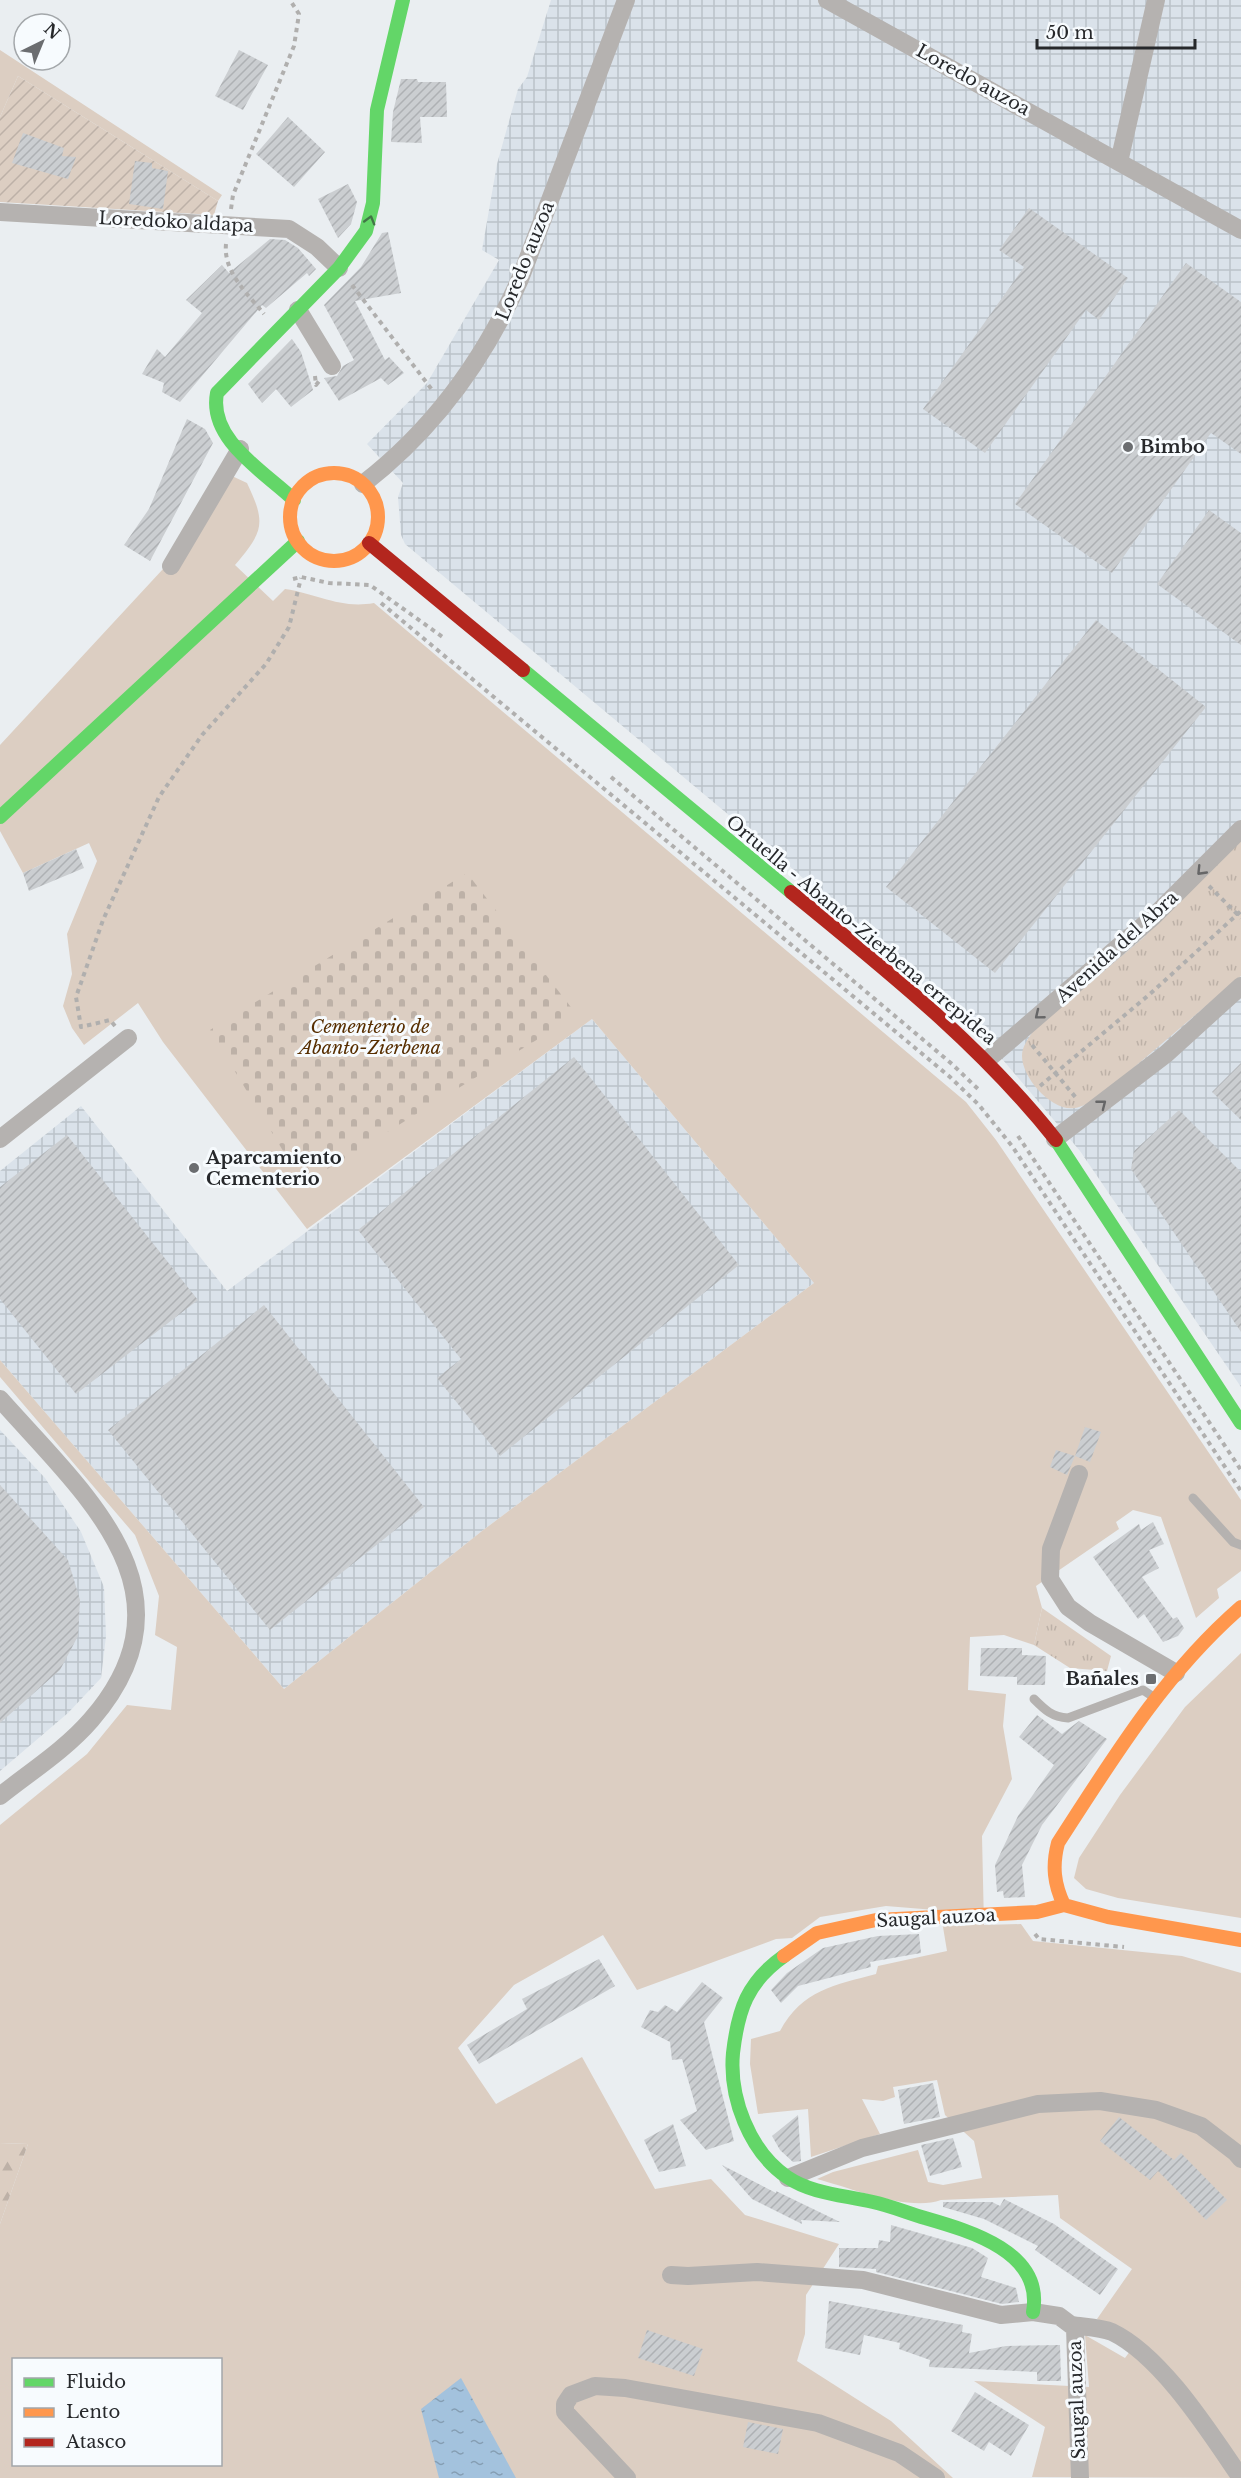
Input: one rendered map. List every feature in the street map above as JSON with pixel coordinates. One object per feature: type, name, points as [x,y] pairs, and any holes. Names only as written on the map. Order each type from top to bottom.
[{"type":"street","points":[[294,500],[240,449],[217,421],[214,410],[217,393],[339,268],[355,249],[372,216],[377,110],[403,0]]},
{"type":"street","name":"Loredo auzoa","points":[[363,484],[398,456],[444,407],[501,322],[626,0]]},
{"type":"street","name":"Loredo auzoa","points":[[827,0],[1241,230]]},
{"type":"street","points":[[1119,162],[1156,0]]},
{"type":"street","name":"Loredoko aldapa","points":[[0,212],[289,229],[317,247],[339,268]]},
{"type":"street","points":[[298,310],[323,369]]},
{"type":"street","points":[[171,566],[240,449]]},
{"type":"street","points":[[338,473],[363,484],[375,502],[378,513],[375,534],[369,543],[360,553],[347,559],[333,561],[307,552],[298,541],[291,521],[294,500],[312,479],[324,474],[338,473]]},
{"type":"street","points":[[0,817],[298,541]]},
{"type":"street","name":"Ortuella - Abanto-Zierbena errepidea","points":[[369,543],[928,1005],[987,1060],[1055,1139],[1241,1423]]},
{"type":"street","name":"Avenida del Abra","points":[[987,1060],[1088,975],[1198,874],[1241,829]]},
{"type":"street","points":[[1055,1139],[1166,1054],[1241,986]]},
{"type":"street","points":[[0,1139],[121,1032]]},
{"type":"street","points":[[0,1399],[103,1517],[118,1541],[129,1570],[135,1609],[133,1640],[125,1667],[107,1700],[69,1741],[0,1796]]},
{"type":"street","points":[[1079,1474],[1051,1549],[1050,1578],[1068,1607],[1089,1623],[1176,1673]]},
{"type":"street","points":[[1241,1607],[1199,1646],[1156,1699],[1058,1843],[1052,1863],[1054,1884],[1064,1905],[1119,1922],[1216,1934],[1241,1940]]},
{"type":"street","name":"Saugal auzoa","points":[[1033,2312],[1036,2295],[1025,2270],[1000,2247],[979,2234],[873,2202],[833,2196],[788,2178],[768,2161],[744,2124],[737,2093],[733,2057],[737,2018],[752,1988],[777,1961],[817,1933],[876,1920],[1025,1913],[1064,1905]]},
{"type":"street","points":[[788,2178],[862,2148],[1038,2104],[1069,2102],[1100,2101],[1156,2110],[1201,2126],[1241,2159]]},
{"type":"street","name":"Saugal auzoa","points":[[671,2275],[757,2272],[862,2280],[1001,2314],[1033,2312],[1059,2316],[1075,2328],[1080,2478]]},
{"type":"street","name":"Saugal auzoa","points":[[1071,2325],[1110,2332],[1150,2362],[1202,2422],[1241,2478]]},
{"type":"street","points":[[627,2478],[565,2412],[571,2395],[595,2386],[625,2388],[818,2423],[899,2453],[936,2478]]},
{"type":"lane","points":[[1193,1498],[1233,1542],[1241,1545]]},
{"type":"lane","points":[[1034,1699],[1047,1712],[1068,1718],[1143,1689],[1156,1699]]},
{"type":"path","points":[[278,330],[228,267],[225,257],[233,195],[294,46],[299,14],[290,0]]},
{"type":"path","points":[[339,268],[444,407]]},
{"type":"path","points":[[284,584],[301,577],[329,583],[370,585],[450,643]]},
{"type":"path","points":[[121,1032],[110,1020],[81,1027],[76,997],[103,920],[159,797],[202,735],[266,664],[289,627],[301,577]]},
{"type":"path","points":[[381,603],[950,1077],[979,1105],[1011,1146],[1241,1491]]},
{"type":"path","points":[[604,771],[952,1064],[981,1092]]},
{"type":"path","points":[[1023,1100],[1150,994],[1240,914],[1198,874]]},
{"type":"path","points":[[1020,1031],[1090,1114]]},
{"type":"path","points":[[1014,1131],[1241,1470]]},
{"type":"shaded area","points":[[551,0],[1241,0],[1241,1387],[1080,1151],[987,1041],[779,857],[405,544],[401,535],[398,497],[403,483],[367,444],[427,383],[499,260],[482,250],[497,164],[518,89],[527,77]]},
{"type":"shaded area","points":[[592,1019],[814,1283],[482,1531],[284,1689],[0,1360],[0,1171],[81,1106],[227,1291]]},
{"type":"shaded area","points":[[0,1430],[45,1478],[81,1532],[104,1587],[106,1636],[101,1678],[68,1713],[0,1771]]},
{"type":"green space","points":[[0,50],[12,58],[12,72],[34,72],[222,195],[218,201],[18,76],[0,117]]},
{"type":"green space","points":[[18,76],[218,201],[214,215],[0,202],[0,117]]},
{"type":"green space","points":[[232,476],[247,483],[259,518],[257,535],[235,565],[273,601],[285,589],[340,603],[374,603],[966,1102],[996,1140],[1241,1500],[1241,1571],[1217,1589],[1219,1598],[1196,1618],[1161,1517],[1133,1510],[1116,1522],[1119,1529],[1036,1586],[1042,1608],[1034,1645],[1004,1635],[970,1637],[968,1690],[1006,1694],[1003,1726],[1012,1779],[982,1836],[984,1925],[1021,1924],[1033,1941],[1182,1956],[1241,1973],[1241,2478],[1032,2477],[1045,2427],[974,2381],[1089,2387],[1085,2335],[1125,2358],[1138,2340],[1097,2319],[1132,2269],[1060,2218],[1058,2195],[913,2203],[880,2197],[817,2179],[833,2172],[918,2150],[928,2182],[943,2185],[982,2178],[974,2141],[945,2115],[937,2080],[893,2087],[895,2097],[883,2101],[862,2099],[880,2134],[811,2157],[808,2109],[758,2114],[750,2064],[751,2039],[780,2031],[799,2006],[821,1991],[876,1974],[878,1966],[947,1951],[943,1927],[935,1910],[886,1906],[820,1917],[792,1938],[776,1939],[637,1990],[603,1935],[514,1985],[458,2048],[496,2104],[582,2057],[655,2189],[711,2179],[745,2215],[839,2244],[806,2295],[805,2334],[797,2361],[891,2421],[953,2478],[0,2478],[0,2224],[28,2144],[0,2143],[0,1825],[87,1754],[127,1705],[171,1710],[177,1647],[155,1635],[159,1596],[135,1535],[0,1377],[0,1360],[284,1689],[482,1531],[814,1283],[592,1019],[307,1229],[163,1042],[138,1003],[84,1045],[72,1028],[63,1006],[72,974],[67,934],[97,861],[89,843],[23,873],[0,831],[0,745],[163,569]]},
{"type":"green space","points":[[1241,839],[1241,976],[1097,1099],[1083,1106],[1066,1108],[1048,1099],[1033,1083],[1023,1065],[1023,1049],[1033,1031],[1143,938]]},
{"type":"green space","name":"Cementerio de Abanto-Zierbena","points":[[467,873],[577,1015],[303,1184],[210,1030]]},
{"type":"green space","points":[[1042,1608],[1111,1656],[1107,1671],[1070,1668],[1034,1645]]},
{"type":"green space","points":[[1241,1653],[1241,1918],[1118,1898],[1086,1889],[1074,1878],[1079,1858],[1120,1795],[1185,1707]]},
{"type":"green space","points":[[0,2143],[28,2144],[0,2224]]},
{"type":"water","points":[[461,2378],[516,2478],[439,2478],[421,2409]]},
{"type":"building","points":[[239,50],[268,65],[243,110],[215,96]]},
{"type":"building","points":[[401,79],[417,79],[418,82],[446,82],[447,117],[420,117],[422,143],[391,142],[393,112]]},
{"type":"building","points":[[288,117],[325,152],[294,187],[256,154]]},
{"type":"building","points":[[23,133],[64,148],[62,156],[76,157],[68,179],[12,163]]},
{"type":"building","points":[[135,161],[152,163],[152,168],[168,171],[163,209],[129,204]]},
{"type":"building","points":[[348,184],[357,202],[351,224],[338,238],[318,199]]},
{"type":"building","points":[[1029,208],[1128,278],[1099,320],[1086,310],[985,453],[923,409],[1024,267],[999,250]]},
{"type":"building","points":[[388,232],[401,293],[355,301],[385,360],[389,357],[404,373],[388,385],[381,378],[339,401],[324,378],[337,376],[343,366],[354,360],[324,305],[361,267],[382,233]]},
{"type":"building","points":[[270,239],[285,240],[298,248],[316,269],[309,276],[307,273],[266,308],[262,305],[180,402],[162,392],[164,383],[142,374],[157,349],[165,357],[202,313],[186,300],[222,265],[229,273]]},
{"type":"building","name":"Bimbo","points":[[1186,263],[1241,302],[1241,454],[1211,433],[1112,573],[1015,504]]},
{"type":"building","points":[[292,339],[301,352],[313,390],[291,407],[276,389],[262,403],[248,384]]},
{"type":"building","points":[[187,419],[205,429],[213,443],[150,561],[124,545],[149,509]]},
{"type":"building","points":[[1209,510],[1241,533],[1241,645],[1157,584]]},
{"type":"building","points":[[1096,620],[1206,707],[995,973],[886,887]]},
{"type":"building","points":[[76,849],[84,868],[29,891],[23,873]]},
{"type":"building","points":[[574,1057],[739,1265],[500,1456],[437,1378],[461,1359],[358,1230]]},
{"type":"building","points":[[1241,1063],[1241,1120],[1212,1092]]},
{"type":"building","points":[[1179,1110],[1241,1172],[1241,1332],[1131,1169],[1134,1151]]},
{"type":"building","points":[[67,1135],[198,1300],[76,1394],[0,1299],[0,1187]]},
{"type":"building","points":[[264,1305],[424,1507],[270,1630],[108,1430]]},
{"type":"building","points":[[1085,1427],[1101,1432],[1090,1462],[1075,1456]]},
{"type":"building","points":[[1056,1450],[1075,1456],[1067,1475],[1050,1467]]},
{"type":"building","points":[[0,1485],[68,1560],[80,1600],[78,1636],[60,1670],[0,1723]]},
{"type":"building","points":[[1153,1522],[1164,1544],[1149,1550],[1159,1568],[1142,1577],[1173,1619],[1177,1617],[1184,1628],[1178,1636],[1163,1642],[1144,1614],[1138,1619],[1093,1557],[1139,1524],[1141,1530]]},
{"type":"building","points":[[981,1648],[1022,1648],[1022,1655],[1046,1656],[1045,1685],[1017,1685],[1017,1677],[980,1676]]},
{"type":"building","points":[[1037,1715],[1062,1734],[1079,1721],[1107,1739],[1042,1825],[1022,1865],[1025,1897],[1004,1898],[1003,1891],[997,1892],[995,1865],[1018,1816],[1054,1765],[1019,1737]]},
{"type":"building","points":[[919,1934],[921,1953],[870,1962],[871,1967],[798,1986],[781,2003],[771,1990],[787,1973],[823,1948],[878,1936]]},
{"type":"building","points":[[599,1959],[615,1986],[479,2064],[467,2045],[527,2009],[522,1999]]},
{"type":"building","points":[[702,1982],[723,1998],[704,2022],[734,2141],[706,2150],[680,2120],[697,2111],[682,2059],[672,2060],[670,2042],[641,2027],[650,2010],[658,2012],[665,2005],[677,2012]]},
{"type":"building","points":[[933,2083],[940,2117],[904,2124],[898,2090]]},
{"type":"building","points":[[798,2115],[801,2161],[793,2162],[780,2150],[772,2136]]},
{"type":"building","points":[[1119,2117],[1174,2160],[1181,2153],[1227,2200],[1206,2220],[1158,2171],[1150,2180],[1100,2141]]},
{"type":"building","points":[[673,2124],[686,2166],[659,2172],[644,2140]]},
{"type":"building","points":[[953,2138],[962,2167],[930,2176],[921,2145]]},
{"type":"building","points":[[722,2165],[840,2222],[801,2220],[802,2224],[752,2199]]},
{"type":"building","points":[[1004,2199],[1054,2224],[1118,2269],[1100,2295],[1035,2250],[1038,2246],[984,2219],[943,2207],[943,2202],[992,2202],[1000,2206]]},
{"type":"building","points":[[891,2225],[972,2248],[988,2258],[981,2277],[1016,2288],[1019,2302],[1002,2304],[876,2272],[876,2269],[839,2267],[839,2248],[878,2248],[879,2240],[890,2242]]},
{"type":"building","points":[[829,2301],[963,2325],[962,2332],[972,2334],[969,2353],[1006,2346],[1060,2345],[1061,2381],[1037,2381],[1037,2372],[929,2367],[930,2360],[899,2349],[900,2343],[864,2335],[860,2355],[825,2348]]},
{"type":"building","points":[[647,2330],[703,2349],[694,2376],[638,2358]]},
{"type":"building","points":[[975,2392],[1029,2425],[1011,2456],[989,2442],[984,2451],[951,2431]]},
{"type":"building","points":[[748,2422],[783,2429],[778,2454],[743,2447]]},
{"type":"traffic: fast","points":[[294,500],[241,454],[230,440],[221,426],[217,410],[217,393],[339,268],[366,231],[373,203],[377,110],[403,0]]},
{"type":"traffic: fast","points":[[0,817],[298,541]]},
{"type":"traffic: fast","points":[[523,670],[791,892]]},
{"type":"traffic: fast","points":[[1056,1140],[1241,1423]]},
{"type":"traffic: fast","points":[[784,1956],[761,1976],[746,1998],[738,2023],[733,2053],[734,2087],[738,2105],[744,2122],[762,2153],[787,2177],[807,2187],[893,2208],[962,2230],[1000,2247],[1016,2259],[1027,2274],[1033,2291],[1033,2312]]},
{"type":"traffic: slow","points":[[334,473],[351,477],[365,486],[374,500],[378,517],[374,534],[365,548],[351,557],[334,561],[317,557],[303,548],[294,534],[290,517],[294,500],[303,486],[317,477],[334,473]]},
{"type":"traffic: slow","points":[[1241,1607],[1188,1660],[1141,1718],[1058,1843],[1055,1859],[1056,1882],[1064,1905],[1108,1917],[1241,1940]]},
{"type":"traffic: slow","points":[[784,1956],[817,1933],[876,1920],[1037,1912],[1064,1905]]},
{"type":"traffic: jam","points":[[369,543],[523,670]]},
{"type":"traffic: jam","points":[[791,892],[896,979],[964,1040],[1027,1105],[1056,1140]]},
{"type":"place","name":"Bimbo","points":[[1128,447]]},
{"type":"place","name":"Aparcamiento Cementerio","points":[[194,1168]]},
{"type":"place","name":"Bañales","points":[[1151,1679]]}]
